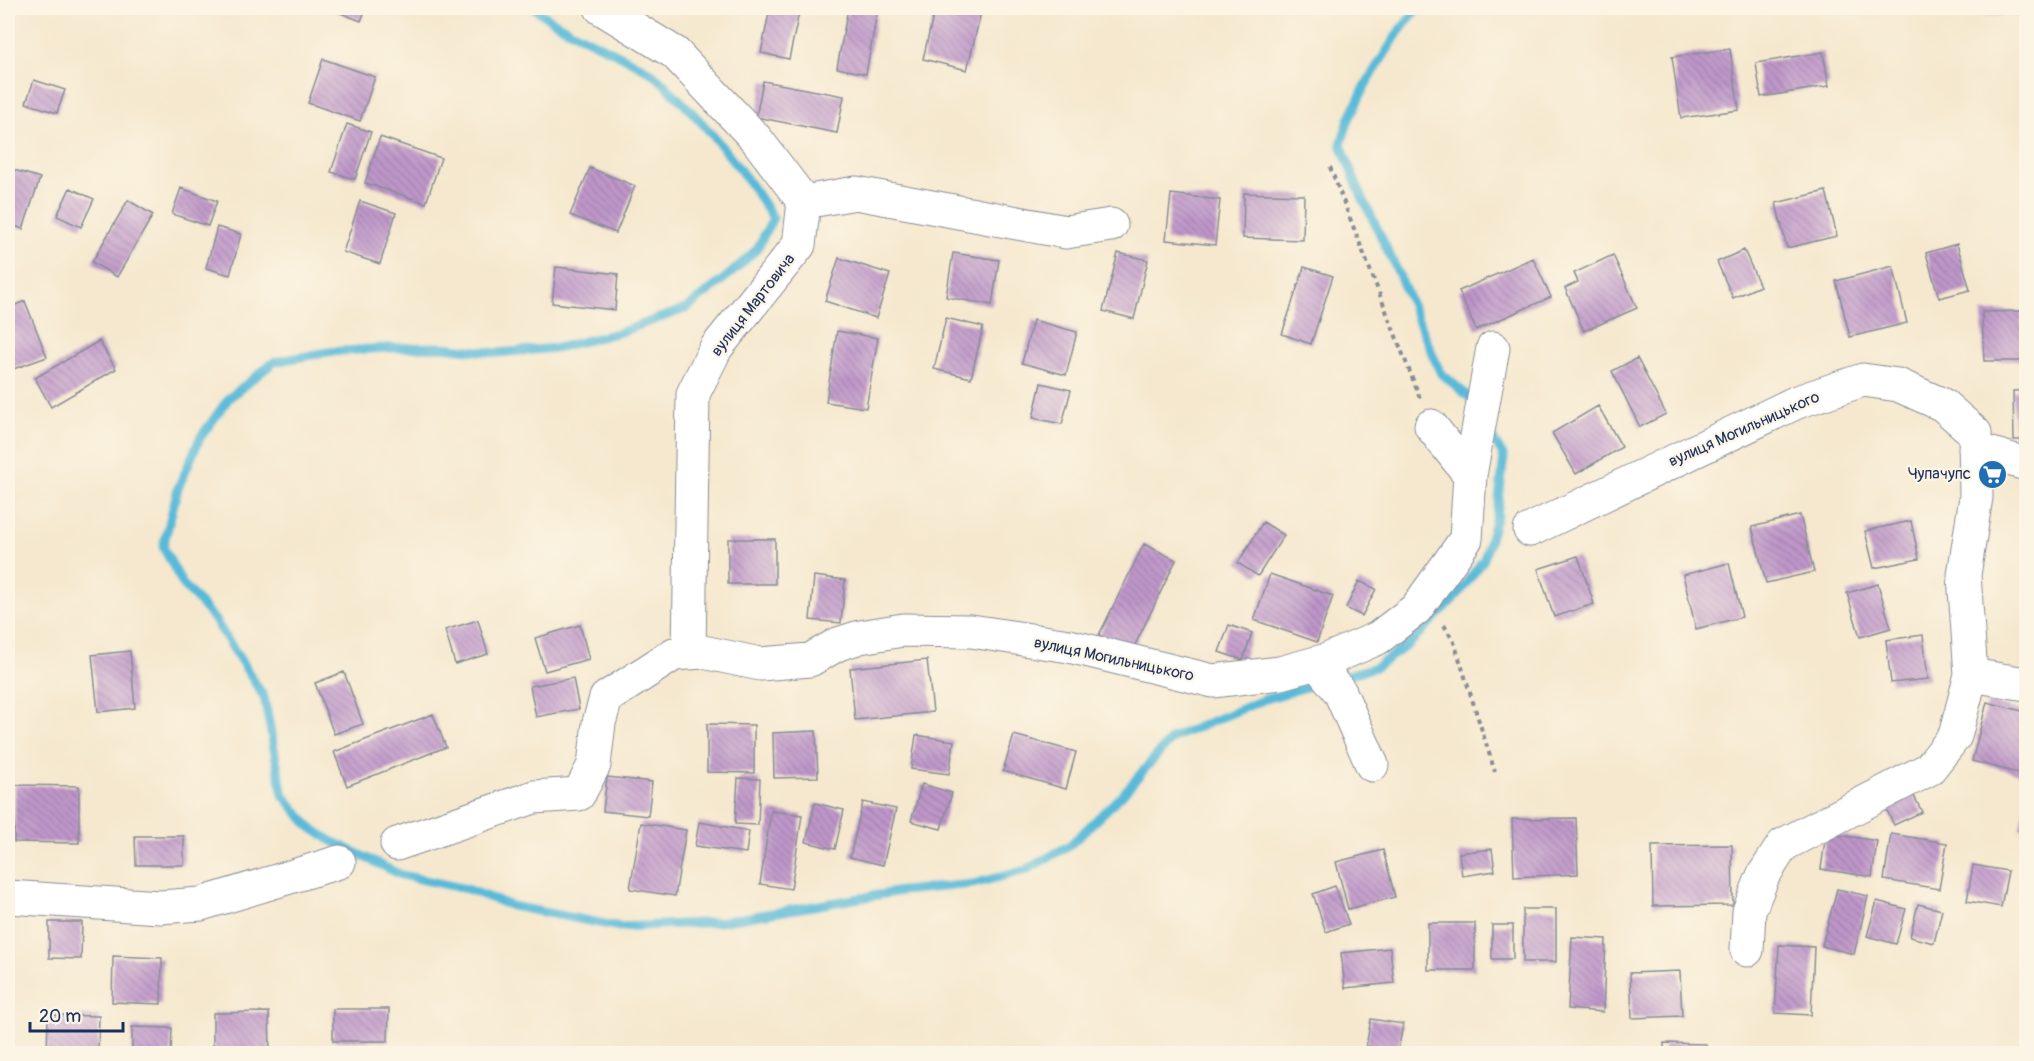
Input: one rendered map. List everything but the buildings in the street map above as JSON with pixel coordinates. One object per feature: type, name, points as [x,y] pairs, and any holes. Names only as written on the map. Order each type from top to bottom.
[{"type":"street","points":[[601,8],[675,53],[757,140],[804,202],[856,193],[1066,232],[1110,225]]},
{"type":"street","name":"вулиця Мартовича","points":[[689,653],[693,394],[716,348],[799,245],[804,202]]},
{"type":"street","name":"вулиця Могильницького","points":[[397,844],[534,796],[579,794],[594,765],[599,723],[606,698],[674,654],[703,652],[760,664],[810,660],[838,644],[860,637],[903,630],[971,631],[1069,646],[1213,681],[1280,673],[1317,663],[1378,639],[1416,609],[1466,539],[1470,476],[1493,348]]},
{"type":"street","name":"вулиця Могильницького","points":[[1530,530],[1797,402],[1863,380],[1898,385],[1943,405],[1975,433],[1976,497],[1964,575],[1971,675],[1955,736],[1929,769],[1782,845],[1763,876],[1749,911],[1747,950]]},
{"type":"street","points":[[1431,426],[1470,476]]},
{"type":"street","points":[[1975,450],[2026,464]]},
{"type":"street","points":[[1317,663],[1340,692],[1372,765]]},
{"type":"street","points":[[1971,675],[2026,684]]},
{"type":"street","points":[[8,897],[160,907],[201,904],[339,862]]},
{"type":"path","points":[[1330,167],[1431,426]]},
{"type":"path","points":[[1442,623],[1454,642],[1495,772]]},
{"type":"waterway","points":[[534,8],[547,18],[636,63],[657,77],[716,139],[773,218],[757,249],[729,275],[687,308],[621,332],[557,348],[497,353],[442,347],[328,352],[274,362],[229,398],[200,438],[178,488],[163,547],[182,583],[215,620],[264,697],[283,795],[310,827],[330,840],[401,875],[467,889],[512,906],[620,927],[719,922],[902,891],[973,884],[1026,870],[1070,845],[1122,795],[1172,738],[1263,700],[1323,682]]},
{"type":"waterway","points":[[1418,8],[1398,33],[1366,84],[1349,119],[1341,144],[1357,186],[1397,270],[1440,372],[1470,398]]},
{"type":"waterway","points":[[1968,8],[1981,11],[2026,10]]},
{"type":"waterway","points":[[1337,678],[1376,667],[1409,644],[1459,593],[1484,559],[1497,515],[1504,457],[1488,430]]},
{"type":"place","name":"Чупачупс","points":[[1992,474]]}]
